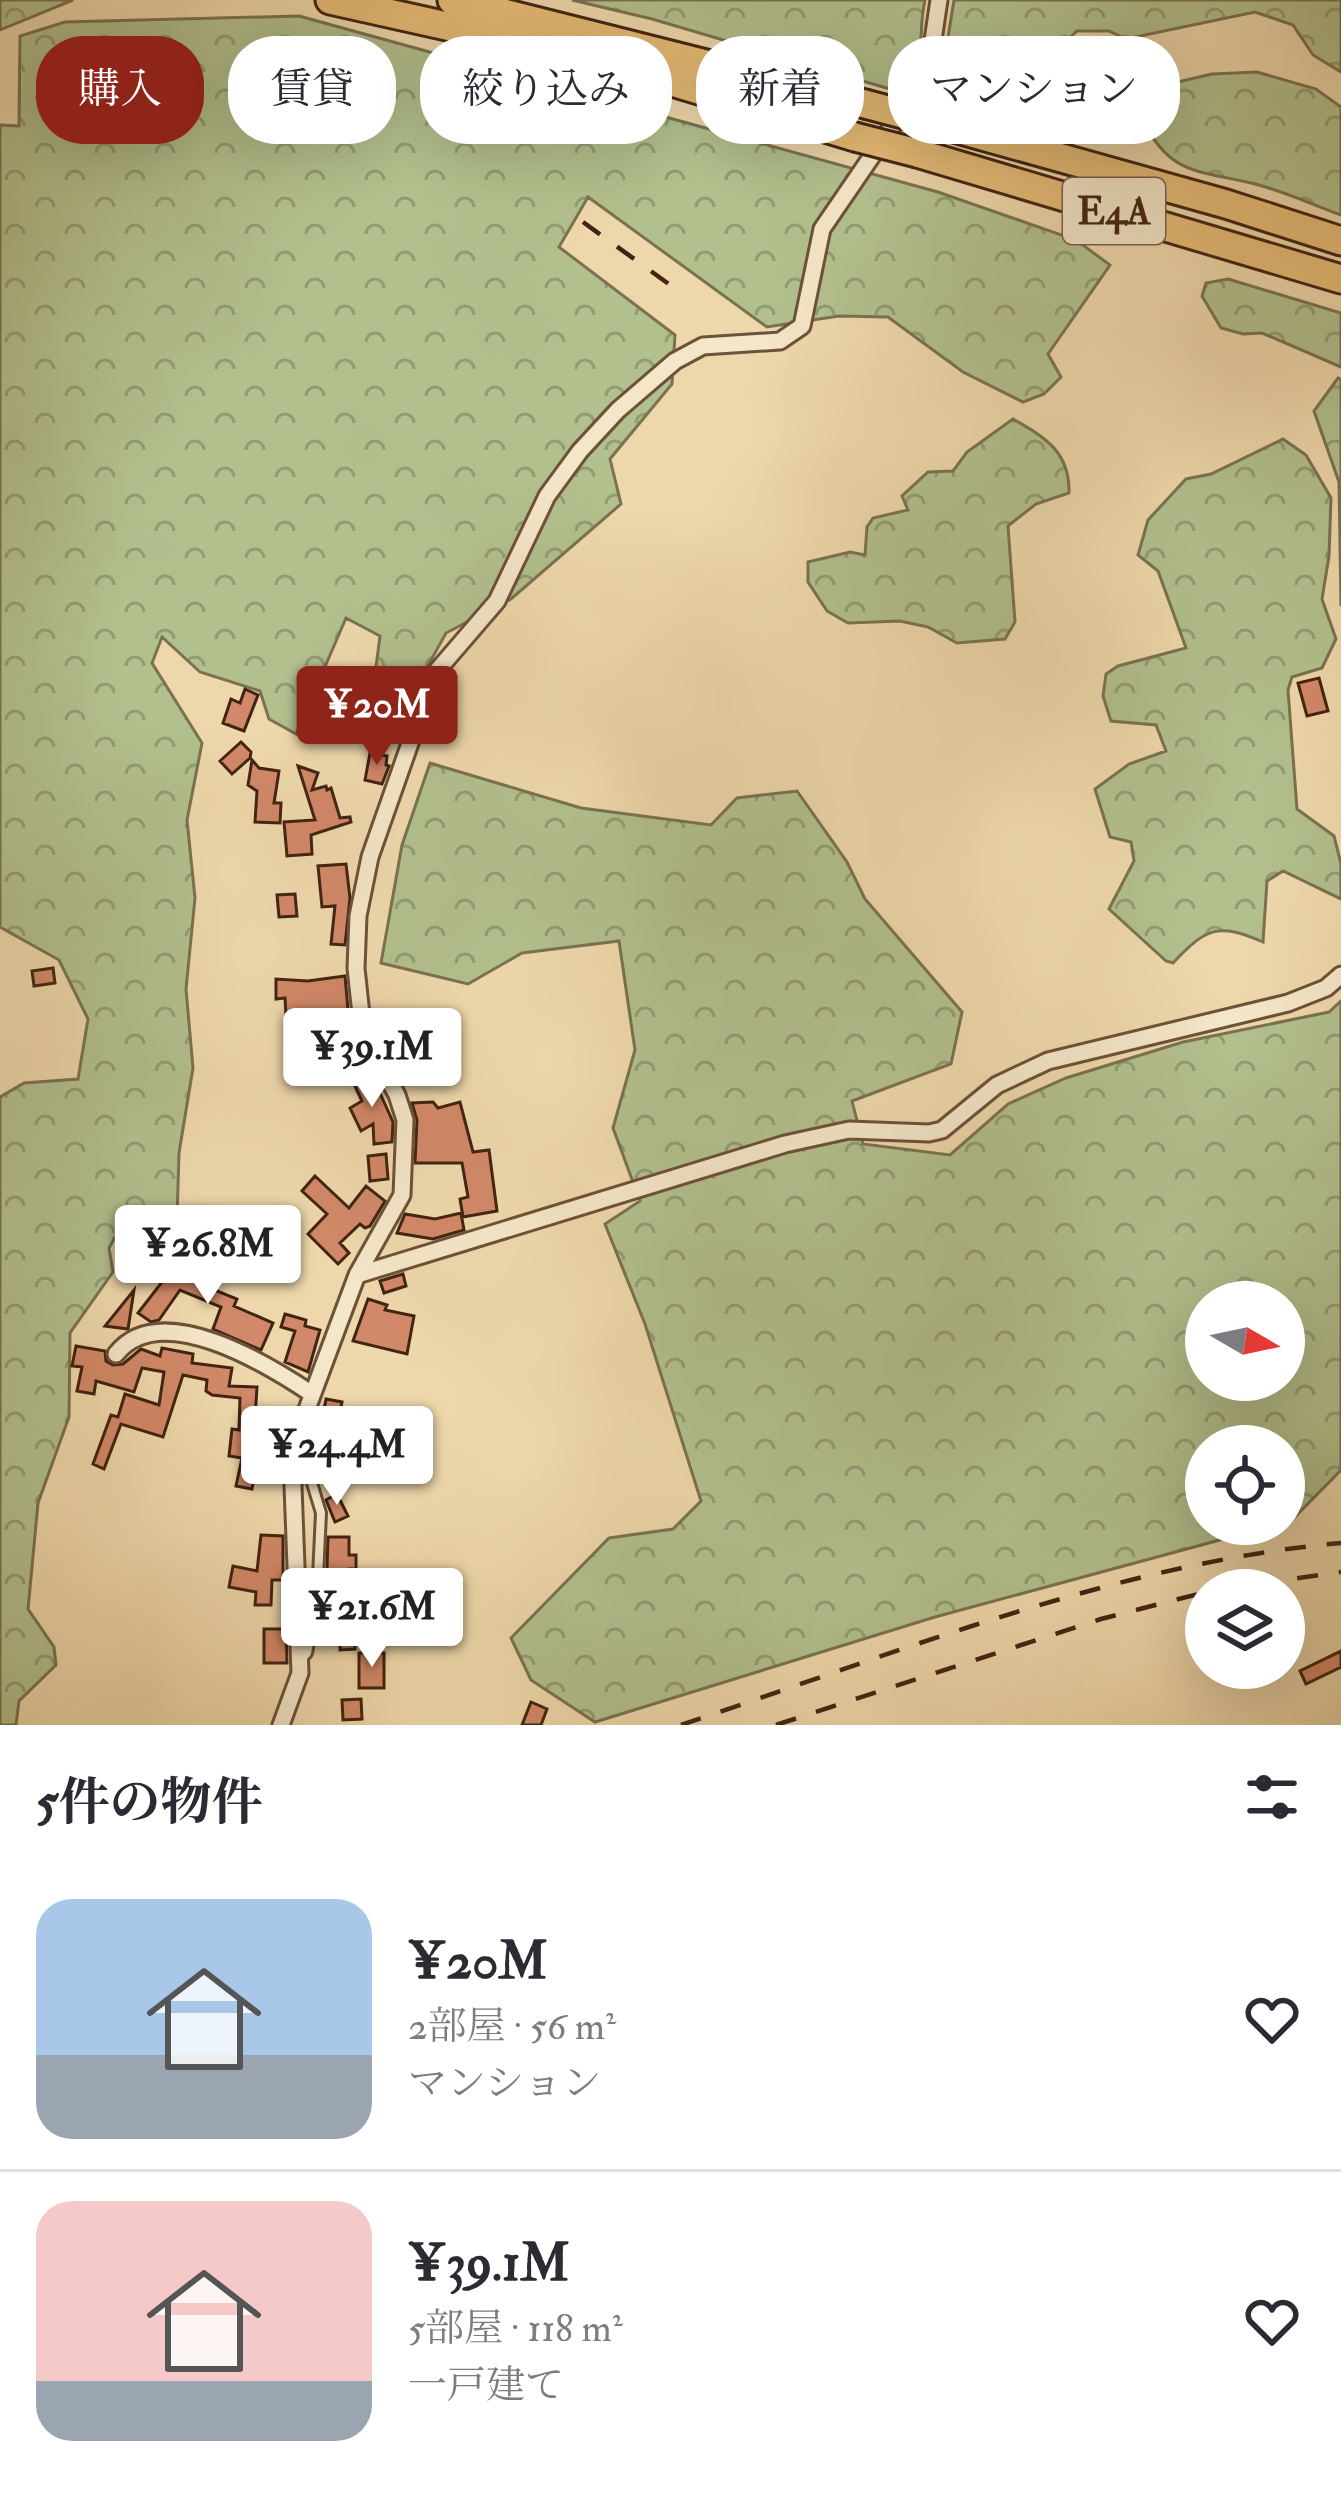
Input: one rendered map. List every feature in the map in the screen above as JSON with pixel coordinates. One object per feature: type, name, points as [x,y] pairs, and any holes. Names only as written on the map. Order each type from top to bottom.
[{"type":"highway","name":"E4A","points":[[330,0],[598,60],[1341,279]]},
{"type":"highway","name":"E4A","points":[[452,0],[928,121],[1341,241]]},
{"type":"street","points":[[281,1725],[301,1661],[293,1486],[297,1436],[357,1275],[402,1195],[405,1120],[397,1095],[363,1033],[356,968],[358,916],[370,857],[436,672],[497,601],[547,496],[618,410],[675,361],[703,346],[780,341],[802,326],[822,230],[928,74],[939,0]]},
{"type":"street","points":[[357,1275],[785,1144],[849,1130],[942,1130],[997,1085],[1048,1061],[1310,997],[1341,975]]},
{"type":"street","points":[[116,1354],[127,1339],[144,1333],[184,1334],[251,1358],[312,1394]]},
{"type":"lane","points":[[297,1436],[308,1444],[321,1513],[316,1598],[307,1653],[301,1661]]},
{"type":"green space","points":[[0,0],[73,0],[0,30]]},
{"type":"green space","points":[[572,0],[925,0],[921,36],[888,36],[888,88],[864,81],[864,36],[710,36]]},
{"type":"green space","points":[[954,0],[1341,0],[1341,72],[1313,55],[1293,25],[1255,12],[1140,36],[1077,31],[1072,36],[948,36]]},
{"type":"green space","points":[[299,16],[372,36],[228,36],[228,144],[396,144],[396,43],[420,49],[420,144],[672,144],[672,119],[696,125],[696,144],[764,144],[938,192],[1076,240],[1110,265],[1048,354],[1061,377],[1044,394],[1023,402],[963,372],[888,317],[839,316],[767,327],[588,197],[559,247],[675,335],[672,384],[610,459],[621,504],[511,599],[446,633],[400,716],[372,698],[380,636],[346,618],[296,734],[269,719],[260,691],[200,672],[162,637],[152,663],[202,743],[187,820],[195,898],[186,989],[193,1068],[179,1153],[177,1219],[115,1237],[109,1248],[113,1272],[70,1333],[69,1417],[38,1503],[28,1609],[54,1647],[56,1665],[19,1701],[16,1725],[0,1725],[0,1097],[24,1083],[78,1079],[88,1019],[59,960],[0,927],[0,125],[19,126],[20,36],[65,22]]},
{"type":"green space","points":[[1257,72],[1316,89],[1341,107],[1341,215],[1274,189],[1186,167],[1163,151],[1158,144],[1180,144],[1180,81]]},
{"type":"green space","points":[[1228,279],[1341,313],[1341,367],[1262,333],[1221,328],[1202,296],[1206,283]]},
{"type":"green space","points":[[1338,378],[1341,606],[1339,482],[1314,411]]},
{"type":"green space","points":[[1013,419],[1060,456],[1069,493],[1036,504],[1008,526],[1015,622],[1005,639],[957,643],[928,627],[900,621],[848,623],[827,611],[808,582],[808,562],[850,552],[865,555],[867,527],[873,518],[908,510],[902,496],[928,472],[953,471],[967,452]]},
{"type":"green space","points":[[1283,439],[1306,455],[1331,498],[1322,599],[1336,639],[1322,668],[1292,677],[1288,690],[1297,809],[1334,836],[1341,864],[1341,899],[1283,871],[1267,881],[1263,942],[1235,932],[1214,932],[1173,963],[1109,909],[1134,861],[1131,842],[1110,837],[1095,789],[1129,764],[1166,751],[1156,725],[1111,721],[1103,696],[1106,674],[1118,666],[1186,648],[1158,571],[1138,555],[1148,520],[1186,479],[1211,474]]},
{"type":"green space","points":[[430,763],[581,808],[711,825],[737,798],[797,791],[847,862],[865,899],[962,1012],[951,1064],[852,1101],[863,1144],[950,1155],[1008,1104],[1066,1078],[1183,1042],[1329,1012],[1341,1001],[1341,1470],[1305,1507],[1305,1425],[1185,1425],[1185,1545],[1201,1545],[935,1617],[595,1722],[531,1680],[511,1638],[609,1538],[673,1529],[701,1501],[645,1324],[605,1224],[640,1201],[613,1128],[635,1050],[619,941],[522,953],[468,984],[381,963],[402,845]]},
{"type":"building","points":[[1319,678],[1328,711],[1307,716],[1298,683]]},
{"type":"building","points":[[245,689],[258,695],[244,731],[223,723],[231,699],[240,703]]},
{"type":"building","points":[[241,742],[251,752],[250,758],[232,774],[220,761]]},
{"type":"building","points":[[370,753],[387,756],[389,766],[382,784],[365,780]]},
{"type":"building","points":[[252,760],[259,768],[279,771],[274,803],[281,803],[280,823],[255,822],[257,791],[248,785]]},
{"type":"building","points":[[298,766],[318,773],[312,790],[331,788],[340,818],[350,817],[351,822],[311,835],[312,854],[287,856],[284,822],[315,820]]},
{"type":"building","points":[[346,864],[350,898],[345,945],[331,944],[335,906],[322,907],[318,866]]},
{"type":"building","points":[[295,894],[297,916],[279,917],[277,895]]},
{"type":"building","points":[[53,968],[55,983],[34,986],[32,971]]},
{"type":"building","points":[[345,976],[348,1010],[286,1016],[285,998],[276,999],[276,979]]},
{"type":"building","points":[[370,1071],[393,1122],[392,1142],[374,1144],[373,1124],[361,1131],[350,1108],[362,1101],[352,1080]]},
{"type":"building","points":[[433,1102],[438,1108],[460,1102],[473,1152],[489,1150],[497,1211],[463,1217],[460,1199],[468,1197],[462,1163],[415,1163],[417,1120],[412,1103]]},
{"type":"building","points":[[386,1154],[388,1179],[370,1181],[368,1156]]},
{"type":"building","points":[[315,1176],[349,1208],[366,1186],[385,1201],[370,1226],[360,1224],[340,1243],[349,1253],[338,1264],[308,1234],[327,1214],[302,1191]]},
{"type":"building","points":[[461,1213],[464,1230],[433,1239],[397,1233],[405,1214],[435,1219]]},
{"type":"building","points":[[176,1264],[211,1278],[207,1287],[237,1299],[234,1306],[273,1323],[261,1350],[213,1329],[221,1307],[180,1290],[159,1320],[151,1322],[138,1313]]},
{"type":"building","points":[[403,1274],[406,1286],[384,1293],[380,1281]]},
{"type":"building","points":[[134,1290],[128,1329],[105,1326]]},
{"type":"building","points":[[368,1299],[387,1305],[385,1310],[414,1316],[407,1354],[353,1341]]},
{"type":"building","points":[[285,1314],[320,1330],[308,1372],[285,1362],[295,1331],[281,1327]]},
{"type":"building","points":[[76,1346],[105,1351],[106,1361],[113,1365],[123,1364],[141,1349],[160,1356],[162,1348],[193,1354],[192,1363],[232,1368],[229,1386],[257,1387],[254,1434],[285,1436],[282,1479],[254,1478],[252,1489],[236,1486],[242,1458],[229,1456],[232,1429],[239,1430],[240,1398],[212,1395],[206,1391],[207,1380],[183,1375],[163,1437],[121,1424],[104,1469],[93,1464],[111,1415],[118,1417],[125,1394],[159,1405],[164,1372],[142,1368],[134,1392],[96,1381],[94,1394],[77,1391],[82,1367],[72,1366]]},
{"type":"building","points":[[326,1399],[342,1402],[336,1429],[321,1425]]},
{"type":"building","points":[[337,1494],[348,1516],[335,1522],[326,1500]]},
{"type":"building","points":[[261,1535],[283,1536],[283,1580],[272,1580],[271,1605],[255,1605],[256,1592],[229,1587],[233,1566],[257,1571]]},
{"type":"building","points":[[328,1537],[349,1537],[349,1555],[356,1555],[356,1569],[349,1569],[349,1577],[340,1577],[339,1601],[326,1601]]},
{"type":"building","points":[[334,1619],[355,1619],[355,1649],[340,1650],[340,1641],[334,1641]]},
{"type":"building","points":[[264,1629],[286,1629],[287,1663],[264,1663]]},
{"type":"building","points":[[1341,1651],[1341,1667],[1306,1684],[1305,1669]]},
{"type":"building","points":[[359,1653],[384,1653],[384,1688],[359,1688]]},
{"type":"building","points":[[361,1699],[362,1719],[343,1720],[342,1700]]},
{"type":"building","points":[[531,1702],[547,1709],[541,1725],[522,1725]]},
{"type":"railway","points":[[583,222],[684,295]]},
{"type":"railway","points":[[681,1725],[1091,1590],[1258,1553],[1341,1543]]},
{"type":"railway","points":[[1305,1577],[1341,1572]]},
{"type":"railway","points":[[776,1725],[1101,1619],[1185,1597]]}]
